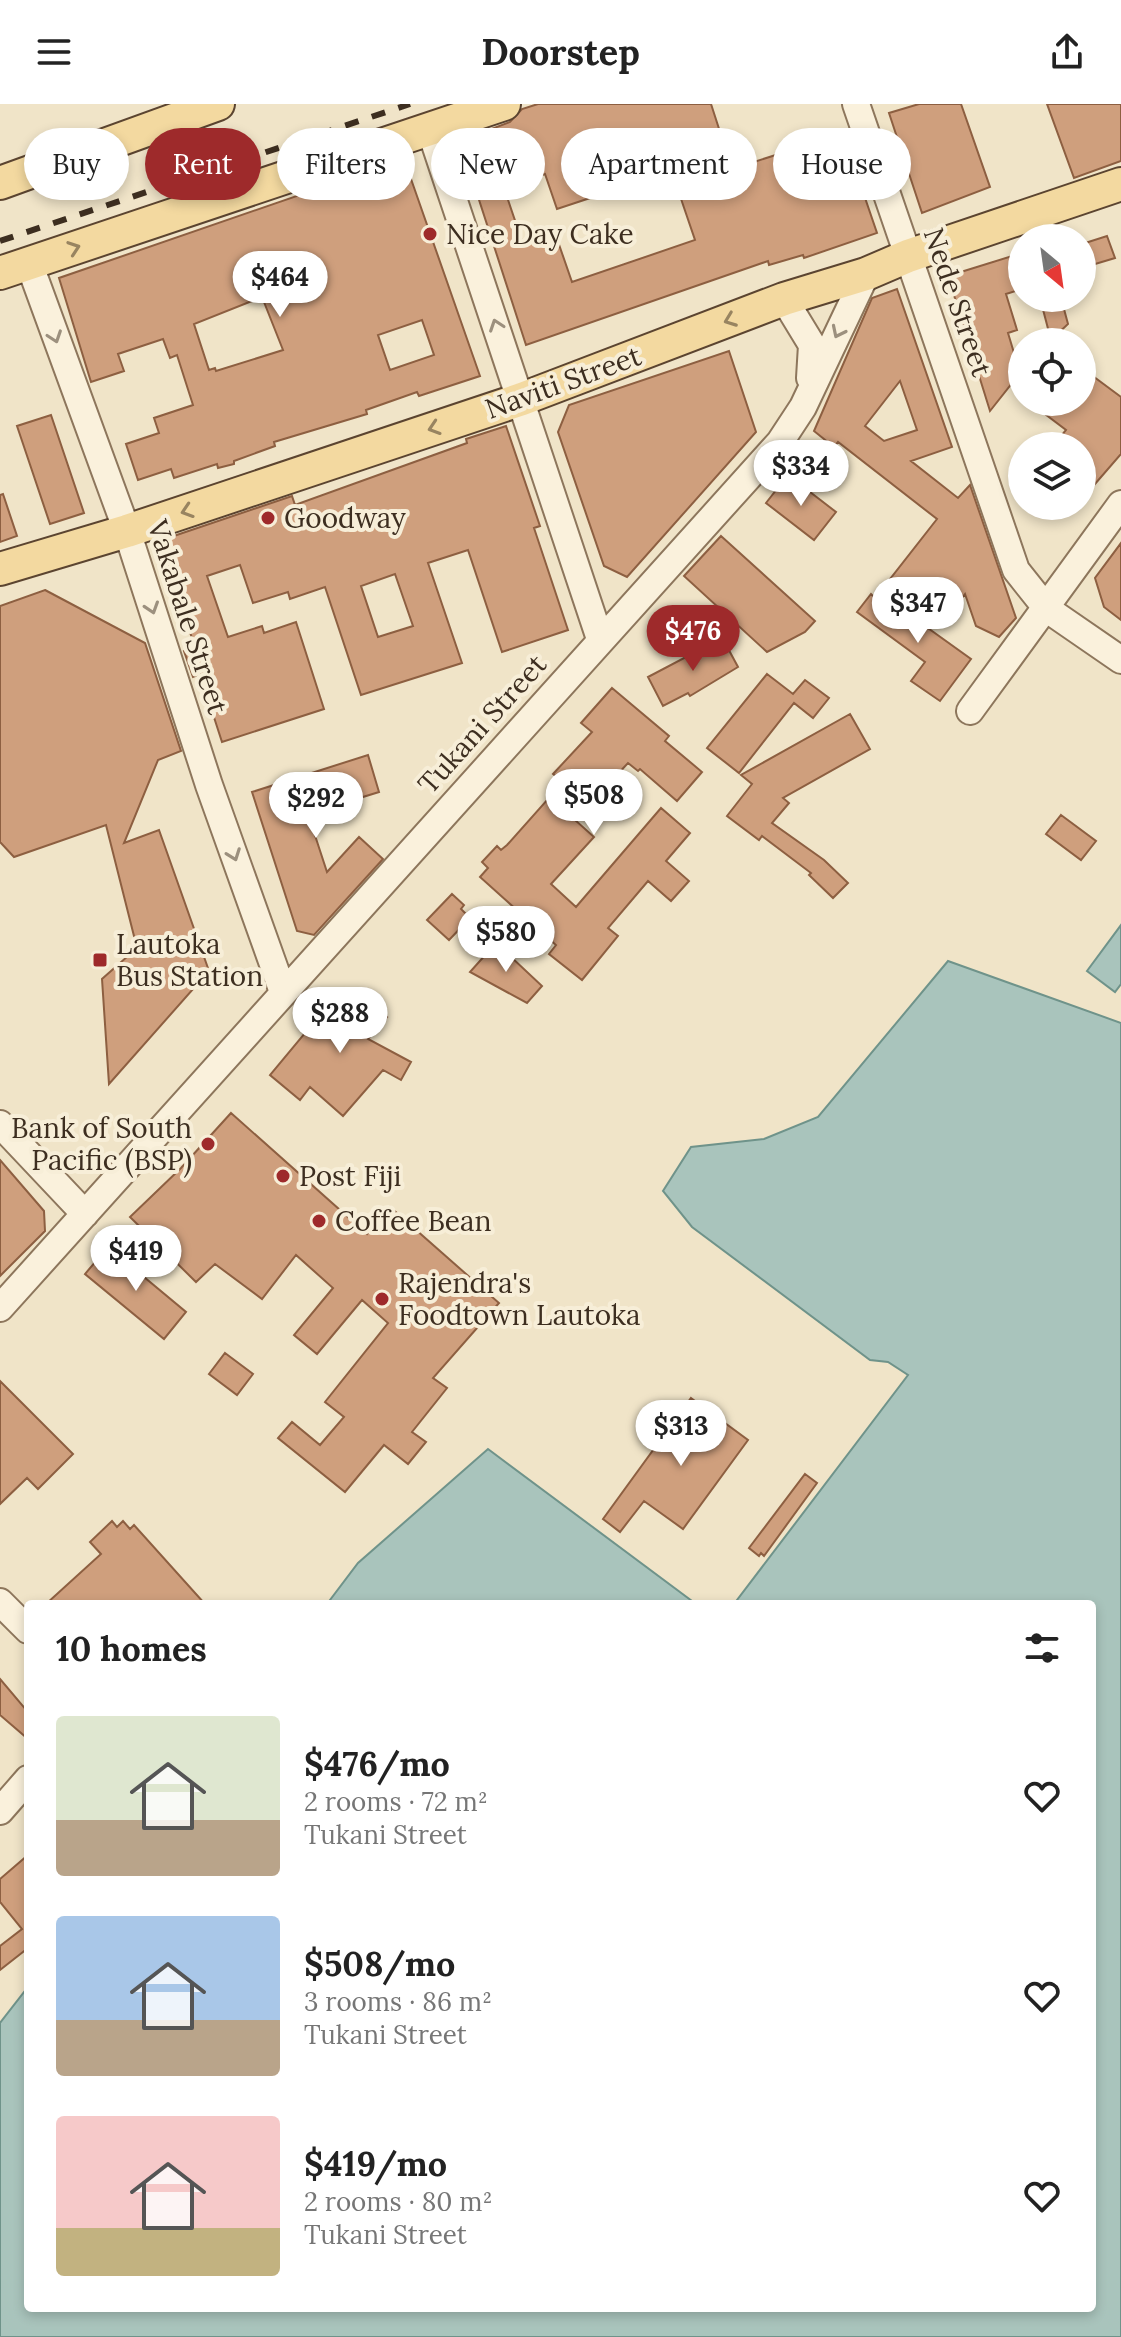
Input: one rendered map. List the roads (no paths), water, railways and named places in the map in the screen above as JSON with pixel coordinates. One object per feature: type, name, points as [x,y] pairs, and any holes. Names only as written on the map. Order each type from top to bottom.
[{"type":"main road","points":[[0,183],[218,104]]},
{"type":"main road","points":[[15,268],[504,104]]},
{"type":"main road","name":"Naviti Street","points":[[0,569],[127,531],[522,399],[784,299],[866,274],[908,256],[1121,184]]},
{"type":"street","name":"Nede Street","points":[[856,104],[1016,570],[1047,609],[1121,660]]},
{"type":"street","points":[[430,129],[600,639]]},
{"type":"street","name":"Vakabale Street","points":[[15,268],[127,531],[209,785],[283,992]]},
{"type":"street","name":"Tukani Street","points":[[0,1308],[780,442],[795,422],[866,274]]},
{"type":"street","name":"Tukani Street","points":[[784,299],[812,345],[810,390]]},
{"type":"street","points":[[970,711],[1121,504]]},
{"type":"street","points":[[0,1124],[85,1214]]},
{"type":"street","points":[[0,1602],[24,1626]]},
{"type":"street","points":[[0,1811],[24,1784]]},
{"type":"water","points":[[1121,925],[1121,984],[1115,992],[1087,971]]},
{"type":"water","points":[[948,961],[1121,1023],[1121,2337],[0,2337],[0,2023],[24,1992],[24,2312],[1096,2312],[1096,1600],[737,1600],[908,1375],[888,1362],[870,1360],[692,1227],[663,1191],[691,1147],[764,1139],[818,1117]]},
{"type":"water","points":[[488,1449],[691,1600],[330,1600],[358,1563]]},
{"type":"railway","points":[[0,241],[410,104]]},
{"type":"place","name":"Nice Day Cake","points":[[430,234]]},
{"type":"place","name":"Goodway","points":[[268,518]]},
{"type":"place","name":"Lautoka Bus Station","points":[[100,960]]},
{"type":"place","name":"Bank of South Pacific (BSP)","points":[[208,1144]]},
{"type":"place","name":"Post Fiji","points":[[283,1176]]},
{"type":"place","name":"Coffee Bean","points":[[319,1221]]},
{"type":"place","name":"Rajendra's Foodtown Lautoka","points":[[382,1299]]}]
